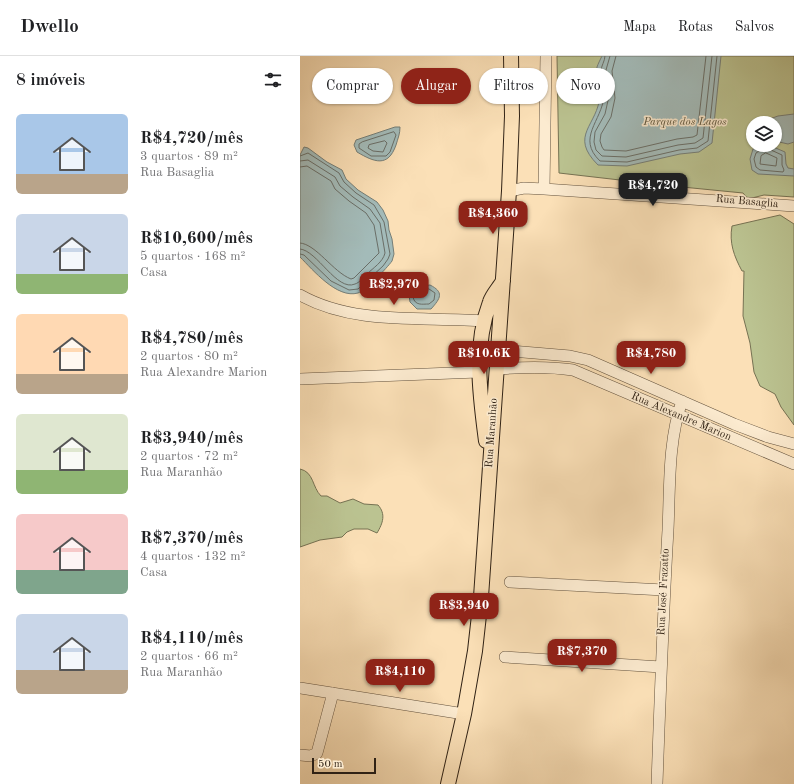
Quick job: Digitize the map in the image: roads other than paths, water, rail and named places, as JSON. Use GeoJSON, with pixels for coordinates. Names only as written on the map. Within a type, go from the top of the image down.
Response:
{"type":"FeatureCollection","features":[{"type":"Feature","properties":{"kind":"main road","name":"Rua Maranhão"},"geometry":{"type":"LineString","coordinates":[[448,784],[464,714],[475,651],[499,350],[509,191],[512,116],[511,56]]}},
{"type":"Feature","properties":{"kind":"main road"},"geometry":{"type":"LineString","coordinates":[[490,471],[478,372],[481,338],[490,301],[503,280]]}},
{"type":"Feature","properties":{"kind":"main road"},"geometry":{"type":"LineString","coordinates":[[480,352],[499,350]]}},
{"type":"Feature","properties":{"kind":"main road"},"geometry":{"type":"LineString","coordinates":[[478,372],[497,369]]}},
{"type":"Feature","properties":{"kind":"street"},"geometry":{"type":"LineString","coordinates":[[544,189],[546,56]]}},
{"type":"Feature","properties":{"kind":"street","name":"Rua Basaglia"},"geometry":{"type":"LineString","coordinates":[[509,191],[524,188],[544,189],[794,206]]}},
{"type":"Feature","properties":{"kind":"street"},"geometry":{"type":"LineString","coordinates":[[300,295],[317,305],[364,316],[485,321]]}},
{"type":"Feature","properties":{"kind":"street","name":"Rua Alexandre Marion"},"geometry":{"type":"LineString","coordinates":[[499,350],[570,356],[588,360],[734,424],[768,437],[794,444]]}},
{"type":"Feature","properties":{"kind":"street","name":"Rua Alexandre Marion"},"geometry":{"type":"LineString","coordinates":[[497,369],[528,366],[573,370],[794,464]]}},
{"type":"Feature","properties":{"kind":"street"},"geometry":{"type":"LineString","coordinates":[[300,379],[478,372]]}},
{"type":"Feature","properties":{"kind":"street","name":"Rua José Frazatto"},"geometry":{"type":"LineString","coordinates":[[657,784],[664,590],[672,447],[677,415],[682,401]]}},
{"type":"Feature","properties":{"kind":"street"},"geometry":{"type":"LineString","coordinates":[[510,582],[664,590]]}},
{"type":"Feature","properties":{"kind":"street"},"geometry":{"type":"LineString","coordinates":[[505,657],[661,667]]}},
{"type":"Feature","properties":{"kind":"street"},"geometry":{"type":"LineString","coordinates":[[300,688],[464,714]]}},
{"type":"Feature","properties":{"kind":"street"},"geometry":{"type":"LineString","coordinates":[[300,755],[311,756],[317,753],[333,693]]}},
{"type":"Feature","properties":{"kind":"water"},"geometry":{"type":"Polygon","coordinates":[[[602,56],[721,56],[712,143],[699,152],[680,154],[627,166],[598,165],[589,155],[585,146],[585,138],[598,104],[615,104],[615,68],[597,68],[602,56]]]}},
{"type":"Feature","properties":{"kind":"water"},"geometry":{"type":"Polygon","coordinates":[[[794,114],[794,142],[788,144],[782,143],[782,116],[778,116],[794,114]]]}},
{"type":"Feature","properties":{"kind":"water"},"geometry":{"type":"Polygon","coordinates":[[[395,127],[400,127],[396,145],[393,152],[385,160],[375,160],[357,152],[354,145],[356,140],[395,127]]]}},
{"type":"Feature","properties":{"kind":"water"},"geometry":{"type":"Polygon","coordinates":[[[304,147],[308,148],[327,162],[342,170],[346,179],[358,190],[377,202],[388,221],[394,254],[392,261],[371,284],[358,293],[350,294],[334,288],[319,276],[300,257],[300,155],[304,147]]]}},
{"type":"Feature","properties":{"kind":"water"},"geometry":{"type":"Polygon","coordinates":[[[782,151],[785,152],[786,164],[788,168],[794,169],[794,176],[758,174],[752,170],[750,159],[752,152],[782,152],[782,151]]]}},
{"type":"Feature","properties":{"kind":"water"},"geometry":{"type":"Polygon","coordinates":[[[430,285],[439,293],[440,296],[437,302],[431,309],[417,309],[410,302],[409,295],[418,288],[430,285]]]}},
{"type":"Feature","properties":{"kind":"park label","name":"Parque dos Lagos"},"geometry":{"type":"Point","coordinates":[685,122]}}]}
